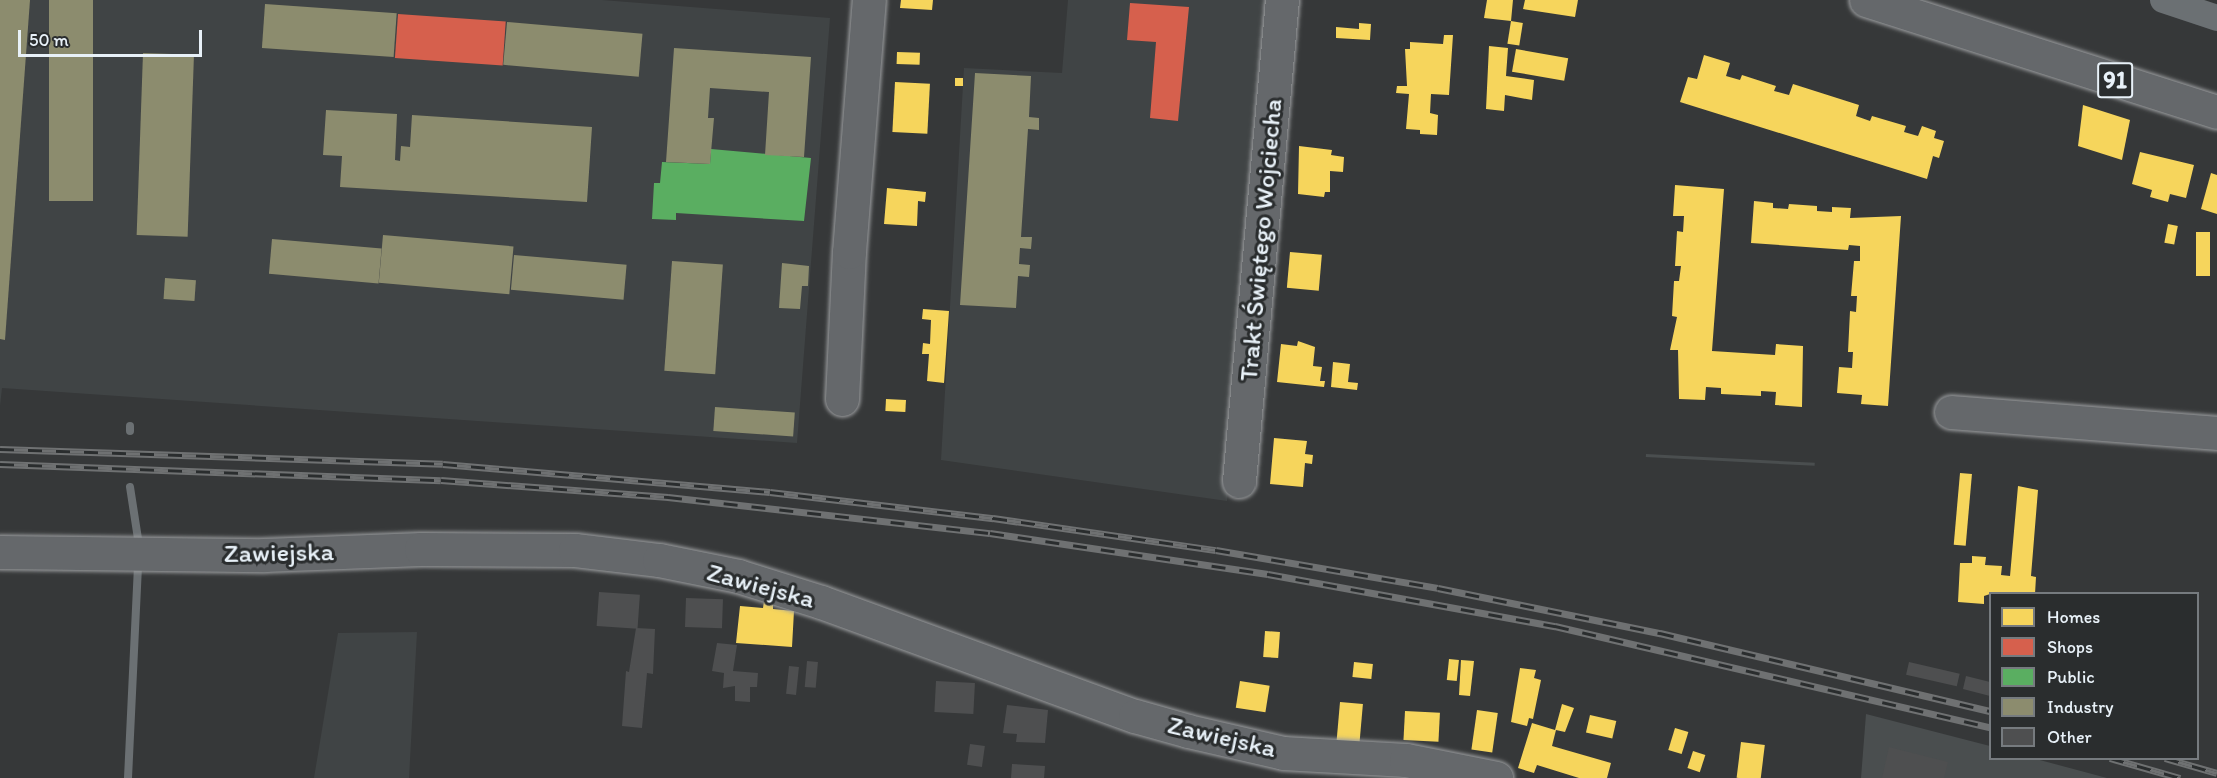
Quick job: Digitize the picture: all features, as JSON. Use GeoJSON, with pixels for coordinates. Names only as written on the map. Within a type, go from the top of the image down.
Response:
{"type":"FeatureCollection","features":[{"type":"Feature","properties":{"kind":"street"},"geometry":{"type":"LineString","coordinates":[[842,399],[849,252],[869,0]]}},
{"type":"Feature","properties":{"kind":"street","name":"Trakt Świętego Wojciecha"},"geometry":{"type":"LineString","coordinates":[[1239,481],[1282,0]]}},
{"type":"Feature","properties":{"kind":"street","name":"91"},"geometry":{"type":"LineString","coordinates":[[1866,0],[2217,112]]}},
{"type":"Feature","properties":{"kind":"street"},"geometry":{"type":"LineString","coordinates":[[1951,412],[2217,433]]}},
{"type":"Feature","properties":{"kind":"street","name":"Zawiejska"},"geometry":{"type":"LineString","coordinates":[[0,552],[264,555],[420,549],[564,550],[659,560],[738,576],[821,602],[1135,716],[1197,734],[1284,753],[1406,760],[1496,778]]}},
{"type":"Feature","properties":{"kind":"shaded area"},"geometry":{"type":"Polygon","coordinates":[[[0,0],[602,0],[830,18],[797,443],[2,388],[0,406],[0,0]]]}},
{"type":"Feature","properties":{"kind":"shaded area"},"geometry":{"type":"Polygon","coordinates":[[[1068,0],[1270,0],[1227,501],[941,460],[964,68],[1062,73],[1068,0]]]}},
{"type":"Feature","properties":{"kind":"shaded area"},"geometry":{"type":"Polygon","coordinates":[[[1646,454],[1815,463],[1815,466],[1646,457],[1646,454]]]}},
{"type":"Feature","properties":{"kind":"shaded area"},"geometry":{"type":"Polygon","coordinates":[[[417,632],[409,778],[314,778],[338,633],[417,632]]]}},
{"type":"Feature","properties":{"kind":"shaded area"},"geometry":{"type":"Polygon","coordinates":[[[1866,714],[1989,746],[1989,760],[2040,760],[2107,778],[1861,778],[1866,714]]]}},
{"type":"Feature","properties":{"kind":"building: Homes"},"geometry":{"type":"Polygon","coordinates":[[[901,0],[933,0],[932,10],[900,8],[901,0]]]}},
{"type":"Feature","properties":{"kind":"building: Homes"},"geometry":{"type":"Polygon","coordinates":[[[1487,0],[1513,0],[1511,21],[1484,18],[1487,0]]]}},
{"type":"Feature","properties":{"kind":"building: Homes"},"geometry":{"type":"Polygon","coordinates":[[[1525,0],[1578,0],[1575,17],[1523,9],[1525,0]]]}},
{"type":"Feature","properties":{"kind":"building: Homes"},"geometry":{"type":"Polygon","coordinates":[[[1511,21],[1523,23],[1519,46],[1507,44],[1511,21]]]}},
{"type":"Feature","properties":{"kind":"building: Homes"},"geometry":{"type":"Polygon","coordinates":[[[1359,23],[1371,24],[1370,40],[1336,38],[1336,27],[1359,29],[1359,23]]]}},
{"type":"Feature","properties":{"kind":"building: Homes"},"geometry":{"type":"Polygon","coordinates":[[[1444,35],[1453,35],[1449,95],[1431,94],[1430,113],[1438,115],[1437,135],[1420,134],[1420,130],[1406,129],[1409,94],[1396,93],[1397,86],[1407,86],[1405,49],[1410,49],[1410,42],[1443,44],[1444,35]]]}},
{"type":"Feature","properties":{"kind":"building: Homes"},"geometry":{"type":"Polygon","coordinates":[[[1489,46],[1508,48],[1506,76],[1534,80],[1532,100],[1505,95],[1504,111],[1486,109],[1489,46]]]}},
{"type":"Feature","properties":{"kind":"building: Homes"},"geometry":{"type":"Polygon","coordinates":[[[1516,49],[1568,58],[1564,81],[1512,72],[1516,49]]]}},
{"type":"Feature","properties":{"kind":"building: Homes"},"geometry":{"type":"Polygon","coordinates":[[[897,52],[920,53],[920,65],[897,64],[897,52]]]}},
{"type":"Feature","properties":{"kind":"building: Homes"},"geometry":{"type":"Polygon","coordinates":[[[1704,55],[1730,63],[1726,76],[1740,80],[1742,75],[1776,86],[1774,91],[1789,95],[1793,84],[1859,105],[1856,116],[1870,121],[1872,116],[1906,126],[1904,132],[1918,136],[1922,126],[1936,131],[1934,138],[1944,141],[1939,158],[1933,156],[1927,179],[1680,102],[1688,77],[1697,79],[1704,55]]]}},
{"type":"Feature","properties":{"kind":"building: Homes"},"geometry":{"type":"Polygon","coordinates":[[[955,78],[963,78],[963,86],[955,86],[955,78]]]}},
{"type":"Feature","properties":{"kind":"building: Homes"},"geometry":{"type":"Polygon","coordinates":[[[895,82],[930,84],[927,134],[892,132],[895,82]]]}},
{"type":"Feature","properties":{"kind":"building: Homes"},"geometry":{"type":"Polygon","coordinates":[[[2083,105],[2130,120],[2122,160],[2078,146],[2083,105]]]}},
{"type":"Feature","properties":{"kind":"building: Homes"},"geometry":{"type":"Polygon","coordinates":[[[1299,146],[1332,150],[1331,155],[1344,157],[1343,172],[1330,171],[1330,192],[1325,192],[1324,197],[1298,194],[1299,146]]]}},
{"type":"Feature","properties":{"kind":"building: Homes"},"geometry":{"type":"Polygon","coordinates":[[[2140,152],[2194,165],[2186,198],[2170,194],[2168,202],[2150,197],[2152,190],[2132,184],[2140,152]]]}},
{"type":"Feature","properties":{"kind":"building: Homes"},"geometry":{"type":"Polygon","coordinates":[[[2211,173],[2217,175],[2217,214],[2201,209],[2211,173]]]}},
{"type":"Feature","properties":{"kind":"building: Homes"},"geometry":{"type":"Polygon","coordinates":[[[1675,185],[1724,189],[1712,351],[1775,355],[1776,344],[1803,346],[1802,407],[1775,405],[1776,392],[1761,391],[1761,396],[1721,394],[1721,388],[1706,387],[1705,400],[1679,399],[1678,350],[1670,350],[1677,317],[1672,316],[1674,281],[1679,281],[1681,266],[1675,266],[1677,231],[1683,232],[1684,216],[1673,216],[1675,185]]]}},
{"type":"Feature","properties":{"kind":"building: Homes"},"geometry":{"type":"Polygon","coordinates":[[[887,188],[926,192],[925,202],[918,201],[917,226],[884,224],[887,188]]]}},
{"type":"Feature","properties":{"kind":"building: Homes"},"geometry":{"type":"Polygon","coordinates":[[[1754,201],[1773,203],[1773,208],[1788,209],[1789,204],[1817,206],[1817,211],[1832,212],[1832,207],[1851,208],[1850,218],[1901,216],[1888,406],[1861,404],[1862,395],[1837,393],[1839,367],[1852,368],[1853,352],[1848,352],[1850,311],[1856,312],[1857,296],[1851,296],[1854,261],[1860,261],[1860,246],[1849,245],[1848,250],[1751,243],[1754,201]]]}},
{"type":"Feature","properties":{"kind":"building: Homes"},"geometry":{"type":"Polygon","coordinates":[[[2168,224],[2178,226],[2174,245],[2164,243],[2168,224]]]}},
{"type":"Feature","properties":{"kind":"building: Homes"},"geometry":{"type":"Polygon","coordinates":[[[2196,232],[2210,232],[2210,276],[2196,276],[2196,232]]]}},
{"type":"Feature","properties":{"kind":"building: Homes"},"geometry":{"type":"Polygon","coordinates":[[[1290,252],[1322,255],[1319,291],[1287,288],[1290,252]]]}},
{"type":"Feature","properties":{"kind":"building: Homes"},"geometry":{"type":"Polygon","coordinates":[[[923,309],[949,311],[944,383],[927,381],[929,354],[922,354],[923,343],[930,344],[931,320],[922,319],[923,309]]]}},
{"type":"Feature","properties":{"kind":"building: Homes"},"geometry":{"type":"Polygon","coordinates":[[[1298,341],[1315,347],[1313,366],[1322,367],[1320,381],[1325,381],[1324,387],[1277,382],[1281,344],[1297,346],[1298,341]]]}},
{"type":"Feature","properties":{"kind":"building: Homes"},"geometry":{"type":"Polygon","coordinates":[[[1333,362],[1350,364],[1348,382],[1358,383],[1357,390],[1331,387],[1333,362]]]}},
{"type":"Feature","properties":{"kind":"building: Homes"},"geometry":{"type":"Polygon","coordinates":[[[886,399],[906,400],[905,412],[885,411],[886,399]]]}},
{"type":"Feature","properties":{"kind":"building: Homes"},"geometry":{"type":"Polygon","coordinates":[[[1274,438],[1307,441],[1305,454],[1313,455],[1312,464],[1305,463],[1303,487],[1270,484],[1274,438]]]}},
{"type":"Feature","properties":{"kind":"building: Homes"},"geometry":{"type":"Polygon","coordinates":[[[1960,473],[1972,474],[1966,546],[1954,545],[1960,473]]]}},
{"type":"Feature","properties":{"kind":"building: Homes"},"geometry":{"type":"Polygon","coordinates":[[[2018,486],[2038,490],[2031,576],[2036,577],[2035,592],[1989,592],[1989,594],[1984,596],[1984,604],[1958,602],[1960,563],[1972,563],[1972,556],[1986,557],[1985,565],[2002,566],[2001,575],[2010,576],[2018,486]]]}},
{"type":"Feature","properties":{"kind":"building: Homes"},"geometry":{"type":"Polygon","coordinates":[[[764,601],[773,601],[773,609],[794,611],[792,647],[736,643],[740,606],[763,608],[764,601]]]}},
{"type":"Feature","properties":{"kind":"building: Homes"},"geometry":{"type":"Polygon","coordinates":[[[1265,631],[1280,632],[1278,658],[1263,657],[1265,631]]]}},
{"type":"Feature","properties":{"kind":"building: Homes"},"geometry":{"type":"Polygon","coordinates":[[[1449,659],[1459,660],[1457,681],[1447,680],[1449,659]]]}},
{"type":"Feature","properties":{"kind":"building: Homes"},"geometry":{"type":"Polygon","coordinates":[[[1461,660],[1474,661],[1470,696],[1459,695],[1461,660]]]}},
{"type":"Feature","properties":{"kind":"building: Homes"},"geometry":{"type":"Polygon","coordinates":[[[1354,662],[1373,664],[1371,679],[1352,677],[1354,662]]]}},
{"type":"Feature","properties":{"kind":"building: Homes"},"geometry":{"type":"Polygon","coordinates":[[[1520,668],[1536,670],[1534,678],[1541,680],[1533,719],[1529,718],[1527,726],[1511,722],[1520,668]]]}},
{"type":"Feature","properties":{"kind":"building: Homes"},"geometry":{"type":"Polygon","coordinates":[[[1240,681],[1270,686],[1265,712],[1236,708],[1240,681]]]}},
{"type":"Feature","properties":{"kind":"building: Homes"},"geometry":{"type":"Polygon","coordinates":[[[1340,702],[1363,704],[1359,747],[1336,745],[1340,702]]]}},
{"type":"Feature","properties":{"kind":"building: Homes"},"geometry":{"type":"Polygon","coordinates":[[[1562,704],[1574,708],[1565,732],[1556,730],[1552,746],[1611,763],[1607,778],[1579,778],[1537,765],[1534,773],[1518,768],[1532,723],[1555,730],[1562,704]]]}},
{"type":"Feature","properties":{"kind":"building: Homes"},"geometry":{"type":"Polygon","coordinates":[[[1477,710],[1498,713],[1492,753],[1471,750],[1477,710]]]}},
{"type":"Feature","properties":{"kind":"building: Homes"},"geometry":{"type":"Polygon","coordinates":[[[1405,711],[1440,713],[1438,742],[1403,740],[1405,711]]]}},
{"type":"Feature","properties":{"kind":"building: Homes"},"geometry":{"type":"Polygon","coordinates":[[[1590,715],[1616,721],[1612,739],[1586,733],[1590,715]]]}},
{"type":"Feature","properties":{"kind":"building: Homes"},"geometry":{"type":"Polygon","coordinates":[[[1675,728],[1688,732],[1682,754],[1668,750],[1675,728]]]}},
{"type":"Feature","properties":{"kind":"building: Homes"},"geometry":{"type":"Polygon","coordinates":[[[1741,742],[1765,745],[1761,778],[1737,778],[1741,742]]]}},
{"type":"Feature","properties":{"kind":"building: Homes"},"geometry":{"type":"Polygon","coordinates":[[[1693,751],[1705,755],[1700,772],[1687,768],[1693,751]]]}},
{"type":"Feature","properties":{"kind":"building: Shops"},"geometry":{"type":"Polygon","coordinates":[[[1130,3],[1189,7],[1178,121],[1150,118],[1156,42],[1127,40],[1130,3]]]}},
{"type":"Feature","properties":{"kind":"building: Shops"},"geometry":{"type":"Polygon","coordinates":[[[398,14],[506,22],[503,65],[395,58],[398,14]]]}},
{"type":"Feature","properties":{"kind":"building: Public"},"geometry":{"type":"Polygon","coordinates":[[[711,149],[811,158],[804,221],[676,213],[676,220],[652,219],[654,183],[660,183],[662,162],[710,164],[711,149]]]}},
{"type":"Feature","properties":{"kind":"building: Industry"},"geometry":{"type":"Polygon","coordinates":[[[0,0],[30,0],[5,340],[0,339],[0,0]]]}},
{"type":"Feature","properties":{"kind":"building: Industry"},"geometry":{"type":"Polygon","coordinates":[[[49,0],[93,0],[93,201],[49,201],[49,0]]]}},
{"type":"Feature","properties":{"kind":"building: Industry"},"geometry":{"type":"Polygon","coordinates":[[[265,4],[397,13],[394,57],[262,48],[265,4]]]}},
{"type":"Feature","properties":{"kind":"building: Industry"},"geometry":{"type":"Polygon","coordinates":[[[507,22],[642,34],[639,77],[503,65],[507,22]]]}},
{"type":"Feature","properties":{"kind":"building: Industry"},"geometry":{"type":"Polygon","coordinates":[[[674,48],[811,57],[804,157],[765,155],[769,92],[710,88],[708,118],[714,118],[710,164],[666,162],[674,48]]]}},
{"type":"Feature","properties":{"kind":"building: Industry"},"geometry":{"type":"Polygon","coordinates":[[[143,53],[194,55],[188,237],[137,235],[143,53]]]}},
{"type":"Feature","properties":{"kind":"building: Industry"},"geometry":{"type":"Polygon","coordinates":[[[975,73],[1031,76],[1029,117],[1039,118],[1039,130],[1028,129],[1021,237],[1032,237],[1031,249],[1020,248],[1019,264],[1030,265],[1029,277],[1018,276],[1016,308],[960,305],[975,73]]]}},
{"type":"Feature","properties":{"kind":"building: Industry"},"geometry":{"type":"Polygon","coordinates":[[[326,110],[397,114],[395,160],[400,161],[401,146],[410,147],[412,115],[592,127],[587,202],[340,187],[342,156],[323,155],[326,110]]]}},
{"type":"Feature","properties":{"kind":"building: Industry"},"geometry":{"type":"Polygon","coordinates":[[[383,235],[514,246],[509,294],[379,283],[383,235]]]}},
{"type":"Feature","properties":{"kind":"building: Industry"},"geometry":{"type":"Polygon","coordinates":[[[272,239],[382,249],[379,283],[269,274],[272,239]]]}},
{"type":"Feature","properties":{"kind":"building: Industry"},"geometry":{"type":"Polygon","coordinates":[[[514,255],[627,265],[624,300],[511,290],[514,255]]]}},
{"type":"Feature","properties":{"kind":"building: Industry"},"geometry":{"type":"Polygon","coordinates":[[[672,261],[723,265],[715,374],[664,371],[672,261]]]}},
{"type":"Feature","properties":{"kind":"building: Industry"},"geometry":{"type":"Polygon","coordinates":[[[782,263],[809,266],[808,286],[802,286],[800,309],[779,308],[782,263]]]}},
{"type":"Feature","properties":{"kind":"building: Industry"},"geometry":{"type":"Polygon","coordinates":[[[165,278],[196,280],[194,301],[164,299],[165,278]]]}},
{"type":"Feature","properties":{"kind":"building: Industry"},"geometry":{"type":"Polygon","coordinates":[[[715,407],[795,413],[793,437],[713,431],[715,407]]]}},
{"type":"Feature","properties":{"kind":"building: Other"},"geometry":{"type":"Polygon","coordinates":[[[599,592],[640,595],[638,629],[597,626],[599,592]]]}},
{"type":"Feature","properties":{"kind":"building: Other"},"geometry":{"type":"Polygon","coordinates":[[[686,598],[723,599],[722,628],[685,627],[686,598]]]}},
{"type":"Feature","properties":{"kind":"building: Other"},"geometry":{"type":"Polygon","coordinates":[[[636,628],[655,629],[653,674],[647,673],[642,728],[622,726],[626,671],[629,672],[636,628]]]}},
{"type":"Feature","properties":{"kind":"building: Other"},"geometry":{"type":"Polygon","coordinates":[[[717,643],[737,645],[733,671],[758,673],[757,687],[750,687],[750,702],[735,701],[735,686],[723,688],[724,673],[712,671],[717,643]]]}},
{"type":"Feature","properties":{"kind":"building: Other"},"geometry":{"type":"Polygon","coordinates":[[[807,661],[818,662],[816,688],[805,687],[807,661]]]}},
{"type":"Feature","properties":{"kind":"building: Other"},"geometry":{"type":"Polygon","coordinates":[[[1909,662],[1960,674],[1957,686],[1906,675],[1909,662]]]}},
{"type":"Feature","properties":{"kind":"building: Other"},"geometry":{"type":"Polygon","coordinates":[[[789,666],[799,667],[796,695],[786,694],[789,666]]]}},
{"type":"Feature","properties":{"kind":"building: Other"},"geometry":{"type":"Polygon","coordinates":[[[1966,676],[1989,682],[1989,696],[1963,689],[1966,676]]]}},
{"type":"Feature","properties":{"kind":"building: Other"},"geometry":{"type":"Polygon","coordinates":[[[936,681],[975,683],[973,714],[934,712],[936,681]]]}},
{"type":"Feature","properties":{"kind":"building: Other"},"geometry":{"type":"Polygon","coordinates":[[[1007,705],[1048,710],[1045,743],[1016,742],[1017,734],[1003,733],[1007,705]]]}},
{"type":"Feature","properties":{"kind":"building: Other"},"geometry":{"type":"Polygon","coordinates":[[[970,744],[985,746],[982,767],[967,765],[970,744]]]}},
{"type":"Feature","properties":{"kind":"building: Other"},"geometry":{"type":"Polygon","coordinates":[[[1889,747],[1948,762],[1944,778],[1882,778],[1889,747]]]}},
{"type":"Feature","properties":{"kind":"building: Other"},"geometry":{"type":"Polygon","coordinates":[[[1012,764],[1045,766],[1044,778],[1011,778],[1012,764]]]}},
{"type":"Feature","properties":{"kind":"waterway"},"geometry":{"type":"LineString","coordinates":[[2163,0],[2217,18]]}},
{"type":"Feature","properties":{"kind":"waterway"},"geometry":{"type":"LineString","coordinates":[[130,426],[130,431]]}},
{"type":"Feature","properties":{"kind":"waterway"},"geometry":{"type":"LineString","coordinates":[[130,487],[139,545]]}},
{"type":"Feature","properties":{"kind":"waterway"},"geometry":{"type":"LineString","coordinates":[[128,778],[138,569]]}},
{"type":"Feature","properties":{"kind":"railway"},"geometry":{"type":"LineString","coordinates":[[0,449],[443,464],[770,492],[993,518],[1216,550],[1438,588],[1660,633],[1989,711]]}},
{"type":"Feature","properties":{"kind":"railway"},"geometry":{"type":"LineString","coordinates":[[0,464],[441,480],[668,497],[990,533],[1268,574],[1555,626],[1989,727]]}},
{"type":"Feature","properties":{"kind":"railway"},"geometry":{"type":"LineString","coordinates":[[2117,760],[2180,778]]}},
{"type":"Feature","properties":{"kind":"railway"},"geometry":{"type":"LineString","coordinates":[[2172,760],[2217,773]]}}]}
